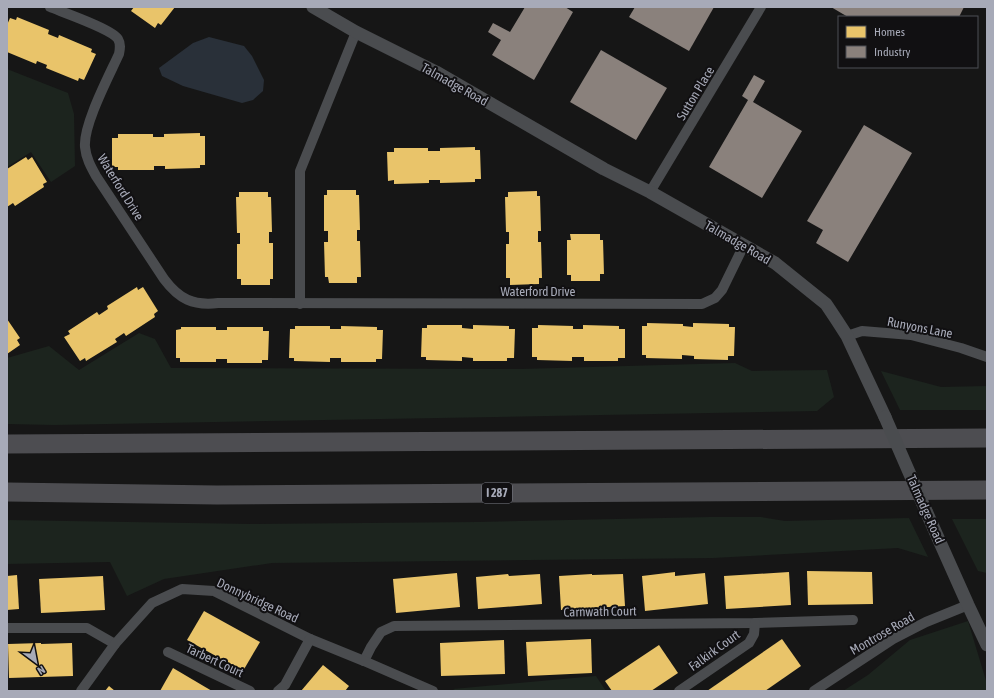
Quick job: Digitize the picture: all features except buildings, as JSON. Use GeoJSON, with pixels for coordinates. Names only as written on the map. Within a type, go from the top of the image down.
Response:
{"type":"FeatureCollection","features":[{"type":"Feature","properties":{"kind":"highway"},"geometry":{"type":"LineString","coordinates":[[7,444],[987,438]]}},
{"type":"Feature","properties":{"kind":"highway","name":"I 287"},"geometry":{"type":"LineString","coordinates":[[7,492],[217,495],[987,490]]}},
{"type":"Feature","properties":{"kind":"street","name":"Waterford Drive"},"geometry":{"type":"LineString","coordinates":[[50,7],[100,28],[115,35],[119,39],[119,54],[91,117],[86,134],[85,146],[87,159],[96,176],[170,287],[177,294],[191,302],[203,305],[218,303],[702,304],[715,298],[722,290],[744,245]]}},
{"type":"Feature","properties":{"kind":"street","name":"Talmadge Road"},"geometry":{"type":"LineString","coordinates":[[313,7],[356,32],[436,72],[604,169],[650,192],[744,245],[785,270],[826,304],[847,336],[886,416],[926,511],[987,645]]}},
{"type":"Feature","properties":{"kind":"street","name":"Sutton Place"},"geometry":{"type":"LineString","coordinates":[[650,192],[761,7]]}},
{"type":"Feature","properties":{"kind":"street"},"geometry":{"type":"LineString","coordinates":[[300,304],[300,171],[356,32]]}},
{"type":"Feature","properties":{"kind":"street","name":"Runyons Lane"},"geometry":{"type":"LineString","coordinates":[[847,336],[862,331],[911,335],[961,348],[987,357]]}},
{"type":"Feature","properties":{"kind":"street","name":"Donnybridge Road"},"geometry":{"type":"LineString","coordinates":[[81,691],[115,644],[152,603],[182,589],[214,591],[310,639],[433,691]]}},
{"type":"Feature","properties":{"kind":"street","name":"Montrose Road"},"geometry":{"type":"LineString","coordinates":[[814,691],[893,639],[926,622],[968,605]]}},
{"type":"Feature","properties":{"kind":"street","name":"Carnwath Court"},"geometry":{"type":"LineString","coordinates":[[364,661],[381,632],[394,626],[756,623],[853,620]]}},
{"type":"Feature","properties":{"kind":"street","name":"Falkirk Court"},"geometry":{"type":"LineString","coordinates":[[679,691],[749,643],[754,634],[756,623]]}},
{"type":"Feature","properties":{"kind":"street"},"geometry":{"type":"LineString","coordinates":[[7,628],[87,628],[115,644]]}},
{"type":"Feature","properties":{"kind":"street"},"geometry":{"type":"LineString","coordinates":[[278,691],[285,685],[310,639]]}},
{"type":"Feature","properties":{"kind":"street","name":"Tarbert Court"},"geometry":{"type":"LineString","coordinates":[[168,652],[250,691]]}},
{"type":"Feature","properties":{"kind":"shaded area"},"geometry":{"type":"Polygon","coordinates":[[[209,37],[244,46],[252,56],[264,80],[263,91],[253,100],[242,103],[183,86],[162,76],[159,68],[193,43],[209,37]]]}},
{"type":"Feature","properties":{"kind":"shaded area"},"geometry":{"type":"Polygon","coordinates":[[[7,69],[68,93],[74,114],[75,166],[51,182],[31,152],[7,167],[7,69]]]}},
{"type":"Feature","properties":{"kind":"shaded area"},"geometry":{"type":"Polygon","coordinates":[[[139,333],[155,339],[171,368],[520,369],[735,363],[752,371],[827,370],[834,397],[817,411],[54,425],[7,424],[7,358],[49,346],[79,370],[139,333]]]}},
{"type":"Feature","properties":{"kind":"shaded area"},"geometry":{"type":"Polygon","coordinates":[[[881,371],[941,387],[987,386],[987,410],[900,410],[881,371]]]}},
{"type":"Feature","properties":{"kind":"shaded area"},"geometry":{"type":"Polygon","coordinates":[[[761,517],[785,521],[909,518],[928,557],[898,548],[713,558],[272,563],[164,579],[127,596],[110,562],[7,564],[7,520],[251,524],[478,522],[761,517]]]}},
{"type":"Feature","properties":{"kind":"shaded area"},"geometry":{"type":"Polygon","coordinates":[[[952,519],[987,519],[987,573],[978,571],[952,519]]]}},
{"type":"Feature","properties":{"kind":"shaded area"},"geometry":{"type":"Polygon","coordinates":[[[968,621],[987,684],[987,691],[843,691],[868,675],[910,640],[968,621]]]}},
{"type":"Feature","properties":{"kind":"shaded area"},"geometry":{"type":"Polygon","coordinates":[[[596,676],[606,691],[457,691],[453,689],[596,676]]]}}]}
